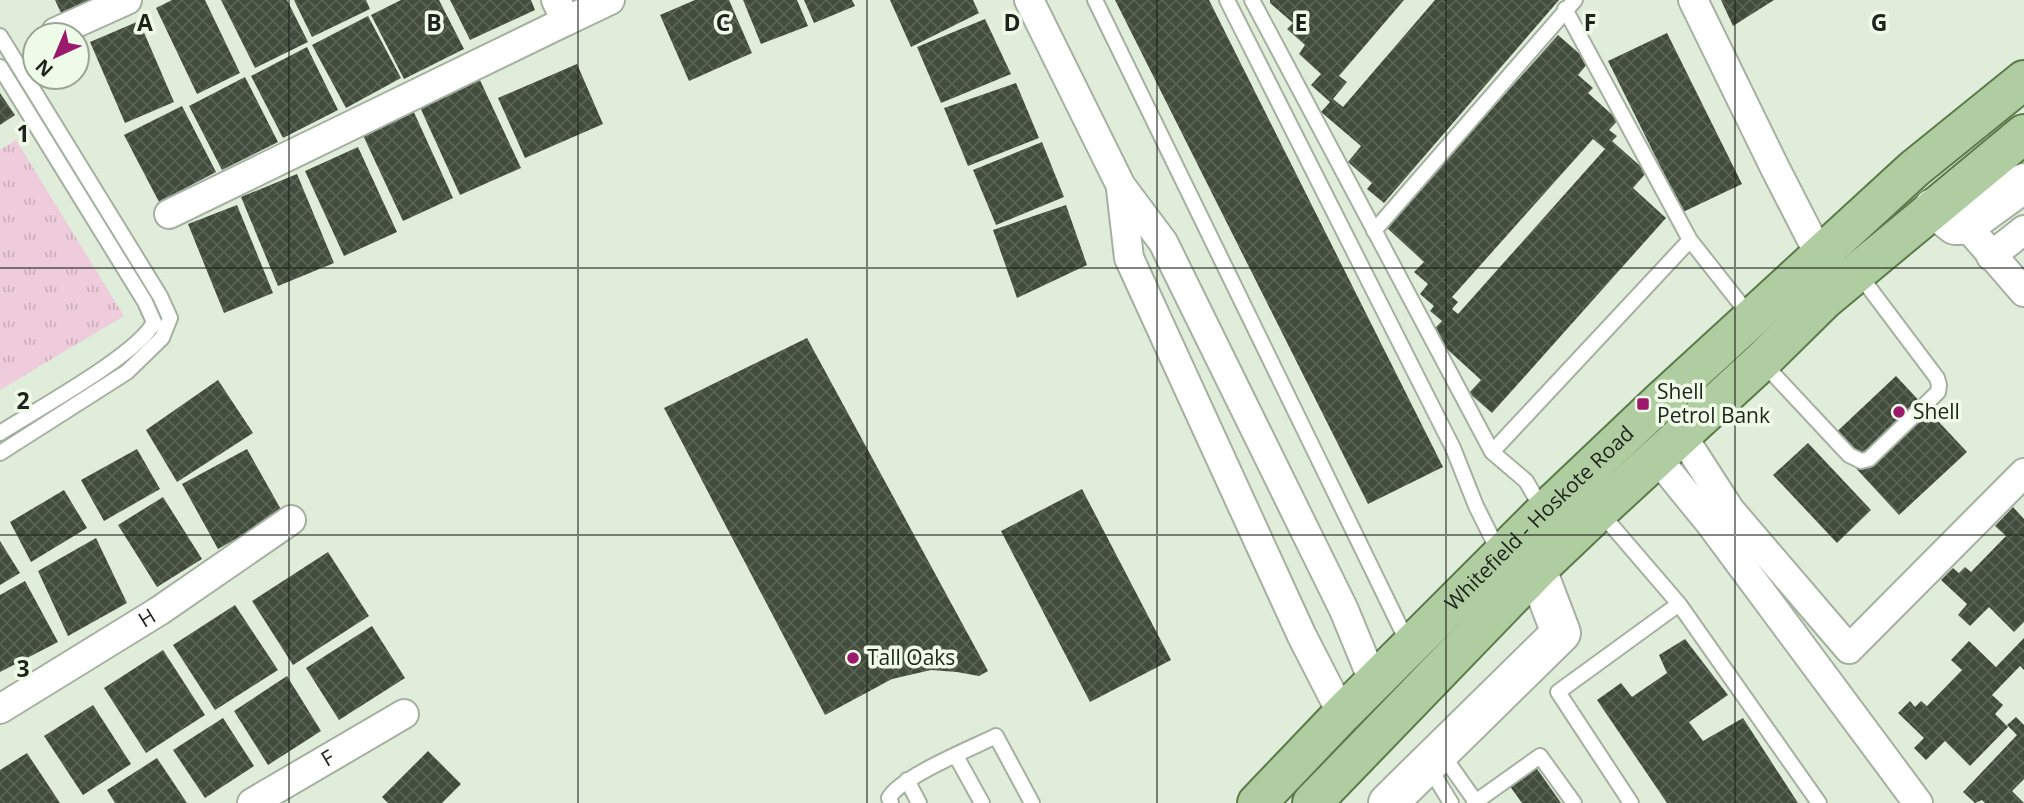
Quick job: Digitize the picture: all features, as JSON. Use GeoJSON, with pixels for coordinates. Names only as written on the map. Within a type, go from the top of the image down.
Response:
{"type":"FeatureCollection","features":[{"type":"Feature","properties":{"kind":"main road","name":"Whitefield - Hoskote Road"},"geometry":{"type":"LineString","coordinates":[[1257,803],[1544,512],[1819,254],[1914,169],[2024,80]]}},
{"type":"Feature","properties":{"kind":"main road","name":"Whitefield - Hoskote Road"},"geometry":{"type":"LineString","coordinates":[[1311,803],[1537,570],[1599,511],[1857,272],[1950,217],[2024,134]]}},
{"type":"Feature","properties":{"kind":"street"},"geometry":{"type":"LineString","coordinates":[[80,21],[127,0]]}},
{"type":"Feature","properties":{"kind":"street"},"geometry":{"type":"LineString","coordinates":[[170,214],[561,11],[610,0]]}},
{"type":"Feature","properties":{"kind":"street"},"geometry":{"type":"LineString","coordinates":[[1029,0],[1121,186],[1163,242],[1343,610],[1374,683]]}},
{"type":"Feature","properties":{"kind":"street"},"geometry":{"type":"LineString","coordinates":[[1693,0],[1819,254]]}},
{"type":"Feature","properties":{"kind":"street"},"geometry":{"type":"LineString","coordinates":[[2024,183],[1950,217],[2024,292]]}},
{"type":"Feature","properties":{"kind":"street"},"geometry":{"type":"LineString","coordinates":[[1121,186],[1129,258],[1302,636],[1342,715]]}},
{"type":"Feature","properties":{"kind":"street"},"geometry":{"type":"LineString","coordinates":[[1991,256],[2024,230]]}},
{"type":"Feature","properties":{"kind":"street"},"geometry":{"type":"LineString","coordinates":[[1669,446],[1730,510],[1849,649],[2024,472]]}},
{"type":"Feature","properties":{"kind":"street"},"geometry":{"type":"LineString","coordinates":[[1669,446],[1710,523],[1918,803]]}},
{"type":"Feature","properties":{"kind":"street","name":"H"},"geometry":{"type":"LineString","coordinates":[[0,709],[159,611],[290,520]]}},
{"type":"Feature","properties":{"kind":"street"},"geometry":{"type":"LineString","coordinates":[[1388,803],[1561,633],[1537,570]]}},
{"type":"Feature","properties":{"kind":"street","name":"F"},"geometry":{"type":"LineString","coordinates":[[253,803],[404,714]]}},
{"type":"Feature","properties":{"kind":"lane"},"geometry":{"type":"LineString","coordinates":[[1095,0],[1410,647]]}},
{"type":"Feature","properties":{"kind":"lane"},"geometry":{"type":"LineString","coordinates":[[1227,0],[1453,448],[1476,506],[1501,556]]}},
{"type":"Feature","properties":{"kind":"lane"},"geometry":{"type":"LineString","coordinates":[[1252,0],[1492,452],[1526,481],[1544,512]]}},
{"type":"Feature","properties":{"kind":"lane"},"geometry":{"type":"LineString","coordinates":[[1374,231],[1570,5],[1690,240],[1752,318]]}},
{"type":"Feature","properties":{"kind":"lane"},"geometry":{"type":"LineString","coordinates":[[0,36],[160,296],[170,318],[162,338],[127,372],[0,453]]}},
{"type":"Feature","properties":{"kind":"lane"},"geometry":{"type":"LineString","coordinates":[[0,68],[145,302],[154,322],[150,330],[124,354],[0,433]]}},
{"type":"Feature","properties":{"kind":"lane"},"geometry":{"type":"LineString","coordinates":[[1492,452],[1690,240]]}},
{"type":"Feature","properties":{"kind":"lane"},"geometry":{"type":"LineString","coordinates":[[1761,362],[1849,455],[1861,461],[1869,459],[1938,392],[1939,385],[1937,378],[1857,272]]}},
{"type":"Feature","properties":{"kind":"lane"},"geometry":{"type":"LineString","coordinates":[[1599,511],[1679,604],[1819,803]]}},
{"type":"Feature","properties":{"kind":"lane"},"geometry":{"type":"LineString","coordinates":[[1631,803],[1558,692],[1679,604]]}},
{"type":"Feature","properties":{"kind":"lane"},"geometry":{"type":"LineString","coordinates":[[891,803],[889,798],[892,792],[907,780],[996,736],[1032,803]]}},
{"type":"Feature","properties":{"kind":"lane"},"geometry":{"type":"LineString","coordinates":[[956,756],[982,803]]}},
{"type":"Feature","properties":{"kind":"lane"},"geometry":{"type":"LineString","coordinates":[[1434,757],[1475,802],[1540,756],[1574,803]]}},
{"type":"Feature","properties":{"kind":"lane"},"geometry":{"type":"LineString","coordinates":[[1434,757],[1451,803]]}},
{"type":"Feature","properties":{"kind":"lane"},"geometry":{"type":"LineString","coordinates":[[907,780],[919,803]]}},
{"type":"Feature","properties":{"kind":"green space"},"geometry":{"type":"Polygon","coordinates":[[[16,140],[124,316],[0,390],[0,150],[16,140]]]}},
{"type":"Feature","properties":{"kind":"building"},"geometry":{"type":"Polygon","coordinates":[[[55,0],[92,0],[62,15],[55,0]]]}},
{"type":"Feature","properties":{"kind":"building"},"geometry":{"type":"Polygon","coordinates":[[[172,0],[205,0],[240,73],[197,94],[156,8],[172,0]]]}},
{"type":"Feature","properties":{"kind":"building"},"geometry":{"type":"Polygon","coordinates":[[[221,0],[287,0],[308,42],[255,68],[221,0]]]}},
{"type":"Feature","properties":{"kind":"building"},"geometry":{"type":"Polygon","coordinates":[[[294,0],[366,0],[370,9],[312,37],[294,0]]]}},
{"type":"Feature","properties":{"kind":"building"},"geometry":{"type":"Polygon","coordinates":[[[401,0],[439,0],[464,49],[404,79],[371,15],[401,0]]]}},
{"type":"Feature","properties":{"kind":"building"},"geometry":{"type":"Polygon","coordinates":[[[450,0],[531,0],[535,10],[470,40],[450,0]]]}},
{"type":"Feature","properties":{"kind":"building"},"geometry":{"type":"Polygon","coordinates":[[[695,0],[729,0],[752,53],[689,81],[660,15],[695,0]]]}},
{"type":"Feature","properties":{"kind":"building"},"geometry":{"type":"Polygon","coordinates":[[[743,0],[797,0],[808,26],[761,44],[743,0]]]}},
{"type":"Feature","properties":{"kind":"building"},"geometry":{"type":"Polygon","coordinates":[[[804,0],[852,0],[855,6],[814,23],[804,0]]]}},
{"type":"Feature","properties":{"kind":"building"},"geometry":{"type":"Polygon","coordinates":[[[890,0],[973,0],[979,13],[911,47],[890,0]]]}},
{"type":"Feature","properties":{"kind":"building"},"geometry":{"type":"Polygon","coordinates":[[[1115,0],[1209,0],[1443,467],[1368,504],[1115,0]]]}},
{"type":"Feature","properties":{"kind":"building"},"geometry":{"type":"Polygon","coordinates":[[[1270,0],[1404,0],[1339,76],[1347,82],[1333,99],[1343,107],[1435,0],[1559,0],[1384,203],[1367,189],[1372,183],[1348,162],[1361,146],[1321,112],[1330,102],[1311,85],[1321,74],[1299,54],[1305,45],[1287,29],[1293,23],[1270,3],[1270,0]]]}},
{"type":"Feature","properties":{"kind":"building"},"geometry":{"type":"Polygon","coordinates":[[[1721,0],[1774,0],[1733,26],[1721,0]]]}},
{"type":"Feature","properties":{"kind":"building"},"geometry":{"type":"Polygon","coordinates":[[[368,16],[401,78],[346,108],[312,45],[368,16]]]}},
{"type":"Feature","properties":{"kind":"building"},"geometry":{"type":"Polygon","coordinates":[[[985,19],[1011,74],[941,103],[917,47],[985,19]]]}},
{"type":"Feature","properties":{"kind":"building"},"geometry":{"type":"Polygon","coordinates":[[[139,21],[174,102],[125,123],[91,42],[139,21]]]}},
{"type":"Feature","properties":{"kind":"building"},"geometry":{"type":"Polygon","coordinates":[[[1667,33],[1742,184],[1683,212],[1608,61],[1667,33]]]}},
{"type":"Feature","properties":{"kind":"building"},"geometry":{"type":"Polygon","coordinates":[[[1558,35],[1589,62],[1578,75],[1593,88],[1588,93],[1618,120],[1609,130],[1617,136],[1612,141],[1647,172],[1633,188],[1666,218],[1492,413],[1469,393],[1481,380],[1436,339],[1432,331],[1442,321],[1430,311],[1434,306],[1420,294],[1428,284],[1414,272],[1424,262],[1386,227],[1558,35]],[[1593,139],[1452,297],[1458,302],[1452,309],[1458,314],[1605,149],[1593,139]]]}},
{"type":"Feature","properties":{"kind":"building"},"geometry":{"type":"Polygon","coordinates":[[[307,47],[338,110],[283,138],[251,76],[307,47]]]}},
{"type":"Feature","properties":{"kind":"building"},"geometry":{"type":"Polygon","coordinates":[[[577,64],[603,124],[525,158],[498,98],[577,64]]]}},
{"type":"Feature","properties":{"kind":"building"},"geometry":{"type":"Polygon","coordinates":[[[245,77],[278,142],[222,170],[189,106],[245,77]]]}},
{"type":"Feature","properties":{"kind":"building"},"geometry":{"type":"Polygon","coordinates":[[[479,78],[521,168],[460,195],[419,105],[479,78]]]}},
{"type":"Feature","properties":{"kind":"building"},"geometry":{"type":"Polygon","coordinates":[[[1016,83],[1039,138],[968,166],[944,108],[1016,83]]]}},
{"type":"Feature","properties":{"kind":"building"},"geometry":{"type":"Polygon","coordinates":[[[0,93],[15,115],[0,125],[0,93]]]}},
{"type":"Feature","properties":{"kind":"building"},"geometry":{"type":"Polygon","coordinates":[[[182,106],[216,172],[159,202],[124,135],[182,106]]]}},
{"type":"Feature","properties":{"kind":"building"},"geometry":{"type":"Polygon","coordinates":[[[412,108],[453,198],[403,221],[361,131],[412,108]]]}},
{"type":"Feature","properties":{"kind":"building"},"geometry":{"type":"Polygon","coordinates":[[[1042,142],[1064,197],[996,225],[973,170],[1042,142]]]}},
{"type":"Feature","properties":{"kind":"building"},"geometry":{"type":"Polygon","coordinates":[[[358,147],[397,232],[344,256],[305,171],[358,147]]]}},
{"type":"Feature","properties":{"kind":"building"},"geometry":{"type":"Polygon","coordinates":[[[297,174],[334,263],[278,286],[241,197],[297,174]]]}},
{"type":"Feature","properties":{"kind":"building"},"geometry":{"type":"Polygon","coordinates":[[[237,205],[273,293],[224,313],[188,224],[237,205]]]}},
{"type":"Feature","properties":{"kind":"building"},"geometry":{"type":"Polygon","coordinates":[[[1066,205],[1087,265],[1017,298],[993,230],[1066,205]]]}},
{"type":"Feature","properties":{"kind":"building"},"geometry":{"type":"Polygon","coordinates":[[[807,338],[988,671],[979,676],[931,670],[892,679],[825,715],[664,408],[807,338]]]}},
{"type":"Feature","properties":{"kind":"building"},"geometry":{"type":"Polygon","coordinates":[[[1896,376],[1967,452],[1899,515],[1829,439],[1896,376]]]}},
{"type":"Feature","properties":{"kind":"building"},"geometry":{"type":"Polygon","coordinates":[[[218,380],[253,433],[177,482],[146,430],[218,380]]]}},
{"type":"Feature","properties":{"kind":"building"},"geometry":{"type":"Polygon","coordinates":[[[1808,443],[1871,510],[1837,543],[1773,475],[1808,443]]]}},
{"type":"Feature","properties":{"kind":"building"},"geometry":{"type":"Polygon","coordinates":[[[137,449],[160,489],[104,521],[81,480],[137,449]]]}},
{"type":"Feature","properties":{"kind":"building"},"geometry":{"type":"Polygon","coordinates":[[[247,449],[283,513],[218,549],[182,484],[247,449]]]}},
{"type":"Feature","properties":{"kind":"building"},"geometry":{"type":"Polygon","coordinates":[[[1082,489],[1171,660],[1090,702],[1001,531],[1082,489]]]}},
{"type":"Feature","properties":{"kind":"building"},"geometry":{"type":"Polygon","coordinates":[[[64,490],[87,528],[31,562],[10,522],[64,490]]]}},
{"type":"Feature","properties":{"kind":"building"},"geometry":{"type":"Polygon","coordinates":[[[163,497],[202,559],[157,587],[118,525],[163,497]]]}},
{"type":"Feature","properties":{"kind":"building"},"geometry":{"type":"Polygon","coordinates":[[[2013,507],[2024,519],[2024,622],[2014,632],[1989,607],[1970,626],[1958,615],[1967,604],[1941,580],[1953,568],[1959,573],[1965,567],[1971,572],[2006,536],[1995,526],[2013,507]]]}},
{"type":"Feature","properties":{"kind":"building"},"geometry":{"type":"Polygon","coordinates":[[[96,538],[127,603],[68,636],[38,571],[96,538]]]}},
{"type":"Feature","properties":{"kind":"building"},"geometry":{"type":"Polygon","coordinates":[[[0,541],[20,573],[0,585],[0,541]]]}},
{"type":"Feature","properties":{"kind":"building"},"geometry":{"type":"Polygon","coordinates":[[[328,552],[369,616],[293,665],[252,601],[328,552]]]}},
{"type":"Feature","properties":{"kind":"building"},"geometry":{"type":"Polygon","coordinates":[[[25,581],[58,642],[0,672],[0,595],[25,581]]]}},
{"type":"Feature","properties":{"kind":"building"},"geometry":{"type":"Polygon","coordinates":[[[235,605],[278,670],[215,710],[173,645],[235,605]]]}},
{"type":"Feature","properties":{"kind":"building"},"geometry":{"type":"Polygon","coordinates":[[[372,626],[405,678],[339,720],[306,668],[372,626]]]}},
{"type":"Feature","properties":{"kind":"building"},"geometry":{"type":"Polygon","coordinates":[[[2024,638],[2024,670],[2020,666],[1992,695],[2003,705],[1995,714],[2008,727],[1970,766],[1945,741],[1926,760],[1914,748],[1924,738],[1898,713],[1910,701],[1915,707],[1921,701],[1927,706],[1962,670],[1951,660],[1969,641],[1996,667],[2024,638]]]}},
{"type":"Feature","properties":{"kind":"building"},"geometry":{"type":"Polygon","coordinates":[[[1685,639],[1728,695],[1689,722],[1703,741],[1743,718],[1798,803],[1667,803],[1597,700],[1621,683],[1632,697],[1667,673],[1659,655],[1685,639]]]}},
{"type":"Feature","properties":{"kind":"building"},"geometry":{"type":"Polygon","coordinates":[[[163,650],[205,715],[146,753],[104,688],[163,650]]]}},
{"type":"Feature","properties":{"kind":"building"},"geometry":{"type":"Polygon","coordinates":[[[287,676],[321,731],[268,765],[234,711],[287,676]]]}},
{"type":"Feature","properties":{"kind":"building"},"geometry":{"type":"Polygon","coordinates":[[[93,705],[131,764],[83,795],[44,736],[93,705]]]}},
{"type":"Feature","properties":{"kind":"building"},"geometry":{"type":"Polygon","coordinates":[[[2016,717],[2024,725],[2024,779],[2012,791],[2024,803],[1985,803],[1982,800],[1975,803],[1963,792],[2017,735],[2007,725],[2016,717]]]}},
{"type":"Feature","properties":{"kind":"building"},"geometry":{"type":"Polygon","coordinates":[[[223,718],[254,766],[205,798],[173,750],[223,718]]]}},
{"type":"Feature","properties":{"kind":"building"},"geometry":{"type":"Polygon","coordinates":[[[428,751],[461,784],[442,803],[388,803],[382,797],[428,751]]]}},
{"type":"Feature","properties":{"kind":"building"},"geometry":{"type":"Polygon","coordinates":[[[27,753],[60,803],[0,803],[0,770],[27,753]]]}},
{"type":"Feature","properties":{"kind":"building"},"geometry":{"type":"Polygon","coordinates":[[[157,758],[187,803],[115,803],[107,790],[157,758]]]}},
{"type":"Feature","properties":{"kind":"building"},"geometry":{"type":"Polygon","coordinates":[[[1535,766],[1561,803],[1522,803],[1509,785],[1535,766]]]}},
{"type":"Feature","properties":{"kind":"place","name":"Shell Petrol Bank"},"geometry":{"type":"Point","coordinates":[1643,404]}},
{"type":"Feature","properties":{"kind":"place","name":"Shell"},"geometry":{"type":"Point","coordinates":[1899,412]}},
{"type":"Feature","properties":{"kind":"place","name":"Tall Oaks"},"geometry":{"type":"Point","coordinates":[853,658]}}]}
